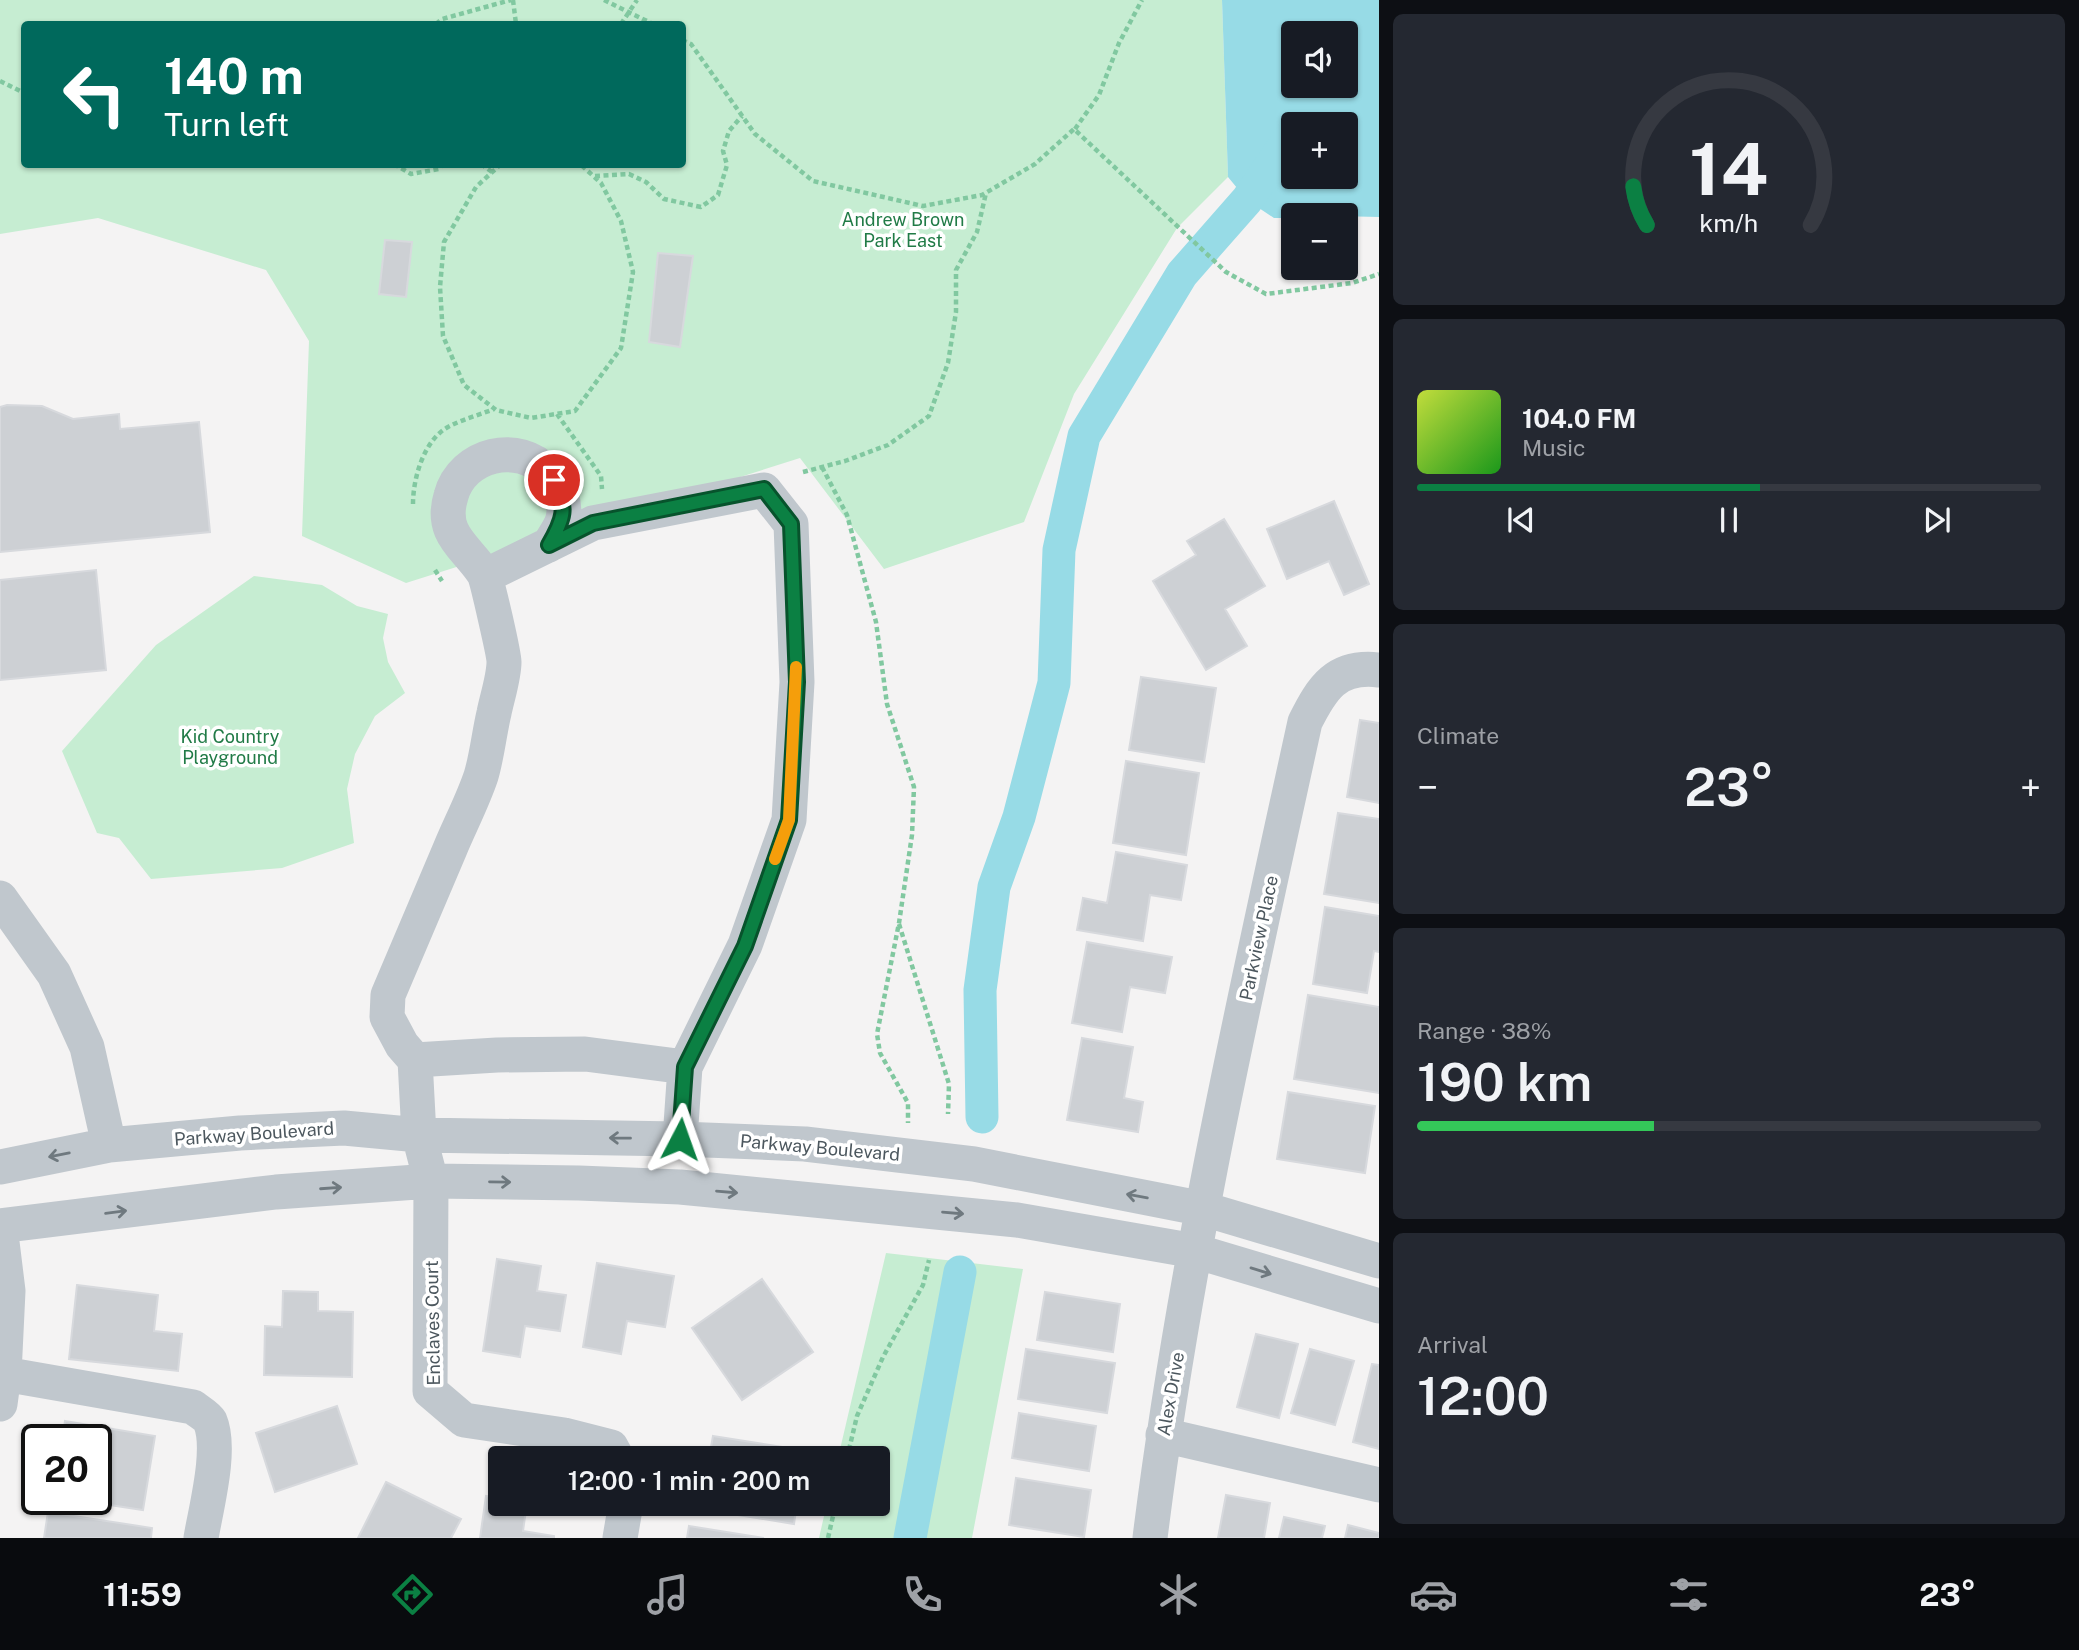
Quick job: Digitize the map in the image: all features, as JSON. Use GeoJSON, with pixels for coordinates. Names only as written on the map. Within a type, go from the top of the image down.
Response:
{"type":"FeatureCollection","features":[{"type":"Feature","properties":{"kind":"street"},"geometry":{"type":"LineString","coordinates":[[549,545],[562,522],[563,507],[554,480],[544,469],[532,461],[504,454],[489,457],[465,471],[451,496],[448,510],[450,524],[455,538],[485,576],[504,661],[480,776],[388,995],[387,1017],[402,1045],[415,1060],[497,1055],[585,1054],[685,1067]]}},
{"type":"Feature","properties":{"kind":"street"},"geometry":{"type":"LineString","coordinates":[[485,576],[593,523],[764,489],[791,524],[797,682],[789,820],[745,946],[685,1067],[680,1139]]}},
{"type":"Feature","properties":{"kind":"street","name":"Parkview Place"},"geometry":{"type":"LineString","coordinates":[[1195,1251],[1305,722],[1319,694],[1339,675],[1369,669],[1379,670]]}},
{"type":"Feature","properties":{"kind":"street"},"geometry":{"type":"LineString","coordinates":[[0,898],[54,974],[87,1046],[109,1145]]}},
{"type":"Feature","properties":{"kind":"street","name":"Enclaves Court"},"geometry":{"type":"LineString","coordinates":[[415,1060],[419,1135],[431,1181],[430,1391],[464,1420],[564,1435],[607,1446]]}},
{"type":"Feature","properties":{"kind":"street","name":"Parkway Boulevard"},"geometry":{"type":"LineString","coordinates":[[0,1167],[109,1145],[240,1133],[344,1128],[419,1135],[805,1144],[974,1164],[1204,1209],[1379,1261]]}},
{"type":"Feature","properties":{"kind":"street"},"geometry":{"type":"LineString","coordinates":[[201,1538],[215,1441],[209,1419],[193,1407],[2,1389],[8,1291],[0,1226],[276,1192],[431,1181],[579,1183],[720,1191],[1017,1220],[1195,1251],[1379,1306]]}},
{"type":"Feature","properties":{"kind":"street","name":"Alex Drive"},"geometry":{"type":"LineString","coordinates":[[1150,1538],[1163,1435],[1195,1251]]}},
{"type":"Feature","properties":{"kind":"street"},"geometry":{"type":"LineString","coordinates":[[1163,1435],[1379,1485]]}},
{"type":"Feature","properties":{"kind":"street"},"geometry":{"type":"LineString","coordinates":[[620,1538],[624,1516]]}},
{"type":"Feature","properties":{"kind":"path"},"geometry":{"type":"LineString","coordinates":[[440,21],[512,0],[516,21]]}},
{"type":"Feature","properties":{"kind":"path"},"geometry":{"type":"LineString","coordinates":[[604,0],[647,21]]}},
{"type":"Feature","properties":{"kind":"path"},"geometry":{"type":"LineString","coordinates":[[623,21],[637,0]]}},
{"type":"Feature","properties":{"kind":"path"},"geometry":{"type":"LineString","coordinates":[[686,42],[691,44],[755,134],[813,181],[923,206],[982,195],[1035,164],[1074,129],[1098,95],[1119,43],[1142,0]]}},
{"type":"Feature","properties":{"kind":"path"},"geometry":{"type":"LineString","coordinates":[[0,81],[21,92]]}},
{"type":"Feature","properties":{"kind":"path"},"geometry":{"type":"LineString","coordinates":[[594,177],[629,174],[646,182],[664,199],[701,207],[718,195],[727,165],[723,151],[729,131],[742,116]]}},
{"type":"Feature","properties":{"kind":"path"},"geometry":{"type":"LineString","coordinates":[[1074,129],[1226,272],[1266,294],[1352,283],[1379,274]]}},
{"type":"Feature","properties":{"kind":"path"},"geometry":{"type":"LineString","coordinates":[[401,168],[411,174],[440,168]]}},
{"type":"Feature","properties":{"kind":"path"},"geometry":{"type":"LineString","coordinates":[[486,168],[492,172]]}},
{"type":"Feature","properties":{"kind":"path"},"geometry":{"type":"LineString","coordinates":[[496,168],[476,187],[444,243],[440,287],[443,336],[464,385],[496,410],[531,418],[575,411],[621,348],[633,272],[621,221],[601,183],[584,168]]}},
{"type":"Feature","properties":{"kind":"path"},"geometry":{"type":"LineString","coordinates":[[803,472],[845,461],[888,445],[929,416],[947,363],[956,312],[956,270],[977,232],[987,192]]}},
{"type":"Feature","properties":{"kind":"path"},"geometry":{"type":"LineString","coordinates":[[557,414],[601,476],[605,521]]}},
{"type":"Feature","properties":{"kind":"path"},"geometry":{"type":"LineString","coordinates":[[822,467],[847,515],[876,622],[887,704],[914,787],[912,835],[899,923],[877,1034],[880,1053],[908,1103],[908,1130]]}},
{"type":"Feature","properties":{"kind":"path"},"geometry":{"type":"LineString","coordinates":[[899,923],[949,1084],[948,1114]]}},
{"type":"Feature","properties":{"kind":"path"},"geometry":{"type":"LineString","coordinates":[[850,1446],[857,1416],[883,1357],[923,1284],[929,1259]]}},
{"type":"Feature","properties":{"kind":"path"},"geometry":{"type":"LineString","coordinates":[[828,1538],[833,1516]]}},
{"type":"Feature","properties":{"kind":"green space","name":"Andrew Brown Park East"},"geometry":{"type":"Polygon","coordinates":[[[0,0],[1222,0],[1228,177],[1177,228],[1074,394],[1024,522],[884,569],[800,458],[406,583],[302,536],[309,341],[266,270],[98,218],[0,234],[0,0]]]}},
{"type":"Feature","properties":{"kind":"green space","name":"Kid Country Playground"},"geometry":{"type":"Polygon","coordinates":[[[254,576],[322,585],[357,606],[388,614],[383,638],[388,662],[405,693],[375,716],[355,754],[347,789],[354,843],[282,868],[151,879],[119,838],[97,833],[62,751],[156,645],[254,576]]]}},
{"type":"Feature","properties":{"kind":"green space"},"geometry":{"type":"Polygon","coordinates":[[[886,1253],[1023,1269],[972,1538],[819,1538],[824,1516],[890,1516],[890,1446],[841,1446],[886,1253]]]}},
{"type":"Feature","properties":{"kind":"water"},"geometry":{"type":"Polygon","coordinates":[[[1222,0],[1379,0],[1379,217],[1358,217],[1358,203],[1281,203],[1281,218],[1274,218],[1247,200],[1228,177],[1222,0]]]}},
{"type":"Feature","properties":{"kind":"building"},"geometry":{"type":"Polygon","coordinates":[[[385,240],[412,242],[406,297],[379,294],[385,240]]]}},
{"type":"Feature","properties":{"kind":"building"},"geometry":{"type":"Polygon","coordinates":[[[658,253],[693,256],[680,347],[649,342],[658,253]]]}},
{"type":"Feature","properties":{"kind":"building"},"geometry":{"type":"Polygon","coordinates":[[[42,406],[73,419],[119,414],[120,429],[199,422],[210,532],[0,552],[0,407],[42,406]]]}},
{"type":"Feature","properties":{"kind":"building"},"geometry":{"type":"Polygon","coordinates":[[[1334,501],[1369,584],[1344,595],[1329,561],[1287,579],[1267,529],[1334,501]]]}},
{"type":"Feature","properties":{"kind":"building"},"geometry":{"type":"Polygon","coordinates":[[[1224,519],[1265,586],[1225,609],[1247,646],[1206,670],[1153,581],[1196,555],[1187,541],[1224,519]]]}},
{"type":"Feature","properties":{"kind":"building"},"geometry":{"type":"Polygon","coordinates":[[[96,570],[106,670],[0,680],[0,580],[96,570]]]}},
{"type":"Feature","properties":{"kind":"building"},"geometry":{"type":"Polygon","coordinates":[[[1141,677],[1216,688],[1204,762],[1129,750],[1141,677]]]}},
{"type":"Feature","properties":{"kind":"building"},"geometry":{"type":"Polygon","coordinates":[[[1360,720],[1379,723],[1379,803],[1347,797],[1360,720]]]}},
{"type":"Feature","properties":{"kind":"building"},"geometry":{"type":"Polygon","coordinates":[[[1126,761],[1199,773],[1186,855],[1113,843],[1126,761]]]}},
{"type":"Feature","properties":{"kind":"building"},"geometry":{"type":"Polygon","coordinates":[[[1338,813],[1379,819],[1379,903],[1324,894],[1338,813]]]}},
{"type":"Feature","properties":{"kind":"building"},"geometry":{"type":"Polygon","coordinates":[[[1116,852],[1187,865],[1181,900],[1150,895],[1143,941],[1077,930],[1083,898],[1107,903],[1116,852]]]}},
{"type":"Feature","properties":{"kind":"building"},"geometry":{"type":"Polygon","coordinates":[[[1325,907],[1379,916],[1379,952],[1374,951],[1367,993],[1313,984],[1325,907]]]}},
{"type":"Feature","properties":{"kind":"building"},"geometry":{"type":"Polygon","coordinates":[[[1087,942],[1172,957],[1165,993],[1130,987],[1122,1032],[1072,1023],[1087,942]]]}},
{"type":"Feature","properties":{"kind":"building"},"geometry":{"type":"Polygon","coordinates":[[[1308,995],[1379,1007],[1379,1093],[1294,1079],[1308,995]]]}},
{"type":"Feature","properties":{"kind":"building"},"geometry":{"type":"Polygon","coordinates":[[[1082,1038],[1133,1047],[1124,1098],[1143,1102],[1138,1132],[1067,1120],[1082,1038]]]}},
{"type":"Feature","properties":{"kind":"building"},"geometry":{"type":"Polygon","coordinates":[[[1288,1092],[1375,1106],[1365,1173],[1277,1159],[1288,1092]]]}},
{"type":"Feature","properties":{"kind":"building"},"geometry":{"type":"Polygon","coordinates":[[[497,1259],[541,1266],[537,1291],[566,1295],[560,1331],[525,1326],[520,1357],[483,1351],[497,1259]]]}},
{"type":"Feature","properties":{"kind":"building"},"geometry":{"type":"Polygon","coordinates":[[[597,1263],[674,1276],[665,1327],[627,1321],[621,1354],[583,1347],[597,1263]]]}},
{"type":"Feature","properties":{"kind":"building"},"geometry":{"type":"Polygon","coordinates":[[[762,1279],[813,1352],[742,1400],[692,1328],[762,1279]]]}},
{"type":"Feature","properties":{"kind":"building"},"geometry":{"type":"Polygon","coordinates":[[[77,1285],[158,1295],[154,1331],[182,1334],[178,1371],[69,1359],[77,1285]]]}},
{"type":"Feature","properties":{"kind":"building"},"geometry":{"type":"Polygon","coordinates":[[[283,1291],[318,1292],[318,1311],[353,1312],[352,1377],[264,1375],[265,1326],[282,1327],[283,1291]]]}},
{"type":"Feature","properties":{"kind":"building"},"geometry":{"type":"Polygon","coordinates":[[[1045,1292],[1120,1304],[1113,1352],[1037,1340],[1045,1292]]]}},
{"type":"Feature","properties":{"kind":"building"},"geometry":{"type":"Polygon","coordinates":[[[1256,1334],[1298,1344],[1279,1418],[1237,1407],[1256,1334]]]}},
{"type":"Feature","properties":{"kind":"building"},"geometry":{"type":"Polygon","coordinates":[[[1026,1349],[1115,1363],[1107,1413],[1018,1399],[1026,1349]]]}},
{"type":"Feature","properties":{"kind":"building"},"geometry":{"type":"Polygon","coordinates":[[[1310,1349],[1354,1361],[1335,1425],[1291,1413],[1310,1349]]]}},
{"type":"Feature","properties":{"kind":"building"},"geometry":{"type":"Polygon","coordinates":[[[1372,1364],[1379,1365],[1379,1449],[1353,1442],[1372,1364]]]}},
{"type":"Feature","properties":{"kind":"building"},"geometry":{"type":"Polygon","coordinates":[[[337,1406],[357,1464],[275,1492],[256,1433],[337,1406]]]}},
{"type":"Feature","properties":{"kind":"building"},"geometry":{"type":"Polygon","coordinates":[[[1019,1413],[1096,1426],[1089,1471],[1012,1458],[1019,1413]]]}},
{"type":"Feature","properties":{"kind":"building"},"geometry":{"type":"Polygon","coordinates":[[[112,1429],[155,1436],[143,1510],[112,1505],[112,1429]]]}},
{"type":"Feature","properties":{"kind":"building"},"geometry":{"type":"Polygon","coordinates":[[[713,1436],[776,1446],[711,1446],[713,1436]]]}},
{"type":"Feature","properties":{"kind":"building"},"geometry":{"type":"Polygon","coordinates":[[[1016,1478],[1091,1490],[1084,1537],[1009,1525],[1016,1478]]]}},
{"type":"Feature","properties":{"kind":"building"},"geometry":{"type":"Polygon","coordinates":[[[386,1482],[461,1519],[451,1538],[358,1538],[386,1482]]]}},
{"type":"Feature","properties":{"kind":"building"},"geometry":{"type":"Polygon","coordinates":[[[1226,1495],[1270,1503],[1264,1538],[1218,1538],[1226,1495]]]}},
{"type":"Feature","properties":{"kind":"building"},"geometry":{"type":"Polygon","coordinates":[[[486,1496],[488,1516],[525,1516],[523,1531],[554,1536],[554,1538],[480,1538],[486,1496]]]}},
{"type":"Feature","properties":{"kind":"building"},"geometry":{"type":"Polygon","coordinates":[[[48,1515],[68,1515],[152,1528],[151,1538],[44,1538],[48,1515]]]}},
{"type":"Feature","properties":{"kind":"building"},"geometry":{"type":"Polygon","coordinates":[[[744,1516],[795,1516],[794,1524],[744,1516]]]}},
{"type":"Feature","properties":{"kind":"building"},"geometry":{"type":"Polygon","coordinates":[[[1284,1517],[1325,1526],[1322,1538],[1279,1538],[1284,1517]]]}},
{"type":"Feature","properties":{"kind":"building"},"geometry":{"type":"Polygon","coordinates":[[[1348,1525],[1379,1533],[1379,1538],[1345,1538],[1348,1525]]]}},
{"type":"Feature","properties":{"kind":"building"},"geometry":{"type":"Polygon","coordinates":[[[689,1526],[764,1538],[687,1538],[689,1526]]]}},
{"type":"Feature","properties":{"kind":"waterway"},"geometry":{"type":"LineString","coordinates":[[982,1117],[980,990],[994,887],[1019,817],[1054,683],[1059,550],[1084,436],[1182,274],[1247,200],[1281,150]]}},
{"type":"Feature","properties":{"kind":"waterway"},"geometry":{"type":"LineString","coordinates":[[910,1538],[960,1272]]}},
{"type":"Feature","properties":{"kind":"slow traffic"},"geometry":{"type":"LineString","coordinates":[[775,859],[789,820],[796,667]]}},
{"type":"Feature","properties":{"kind":"route"},"geometry":{"type":"LineString","coordinates":[[554,480],[563,507],[562,522],[549,545],[593,523],[764,489],[791,524],[797,682],[789,820],[745,946],[685,1067],[680,1139]]}}]}
